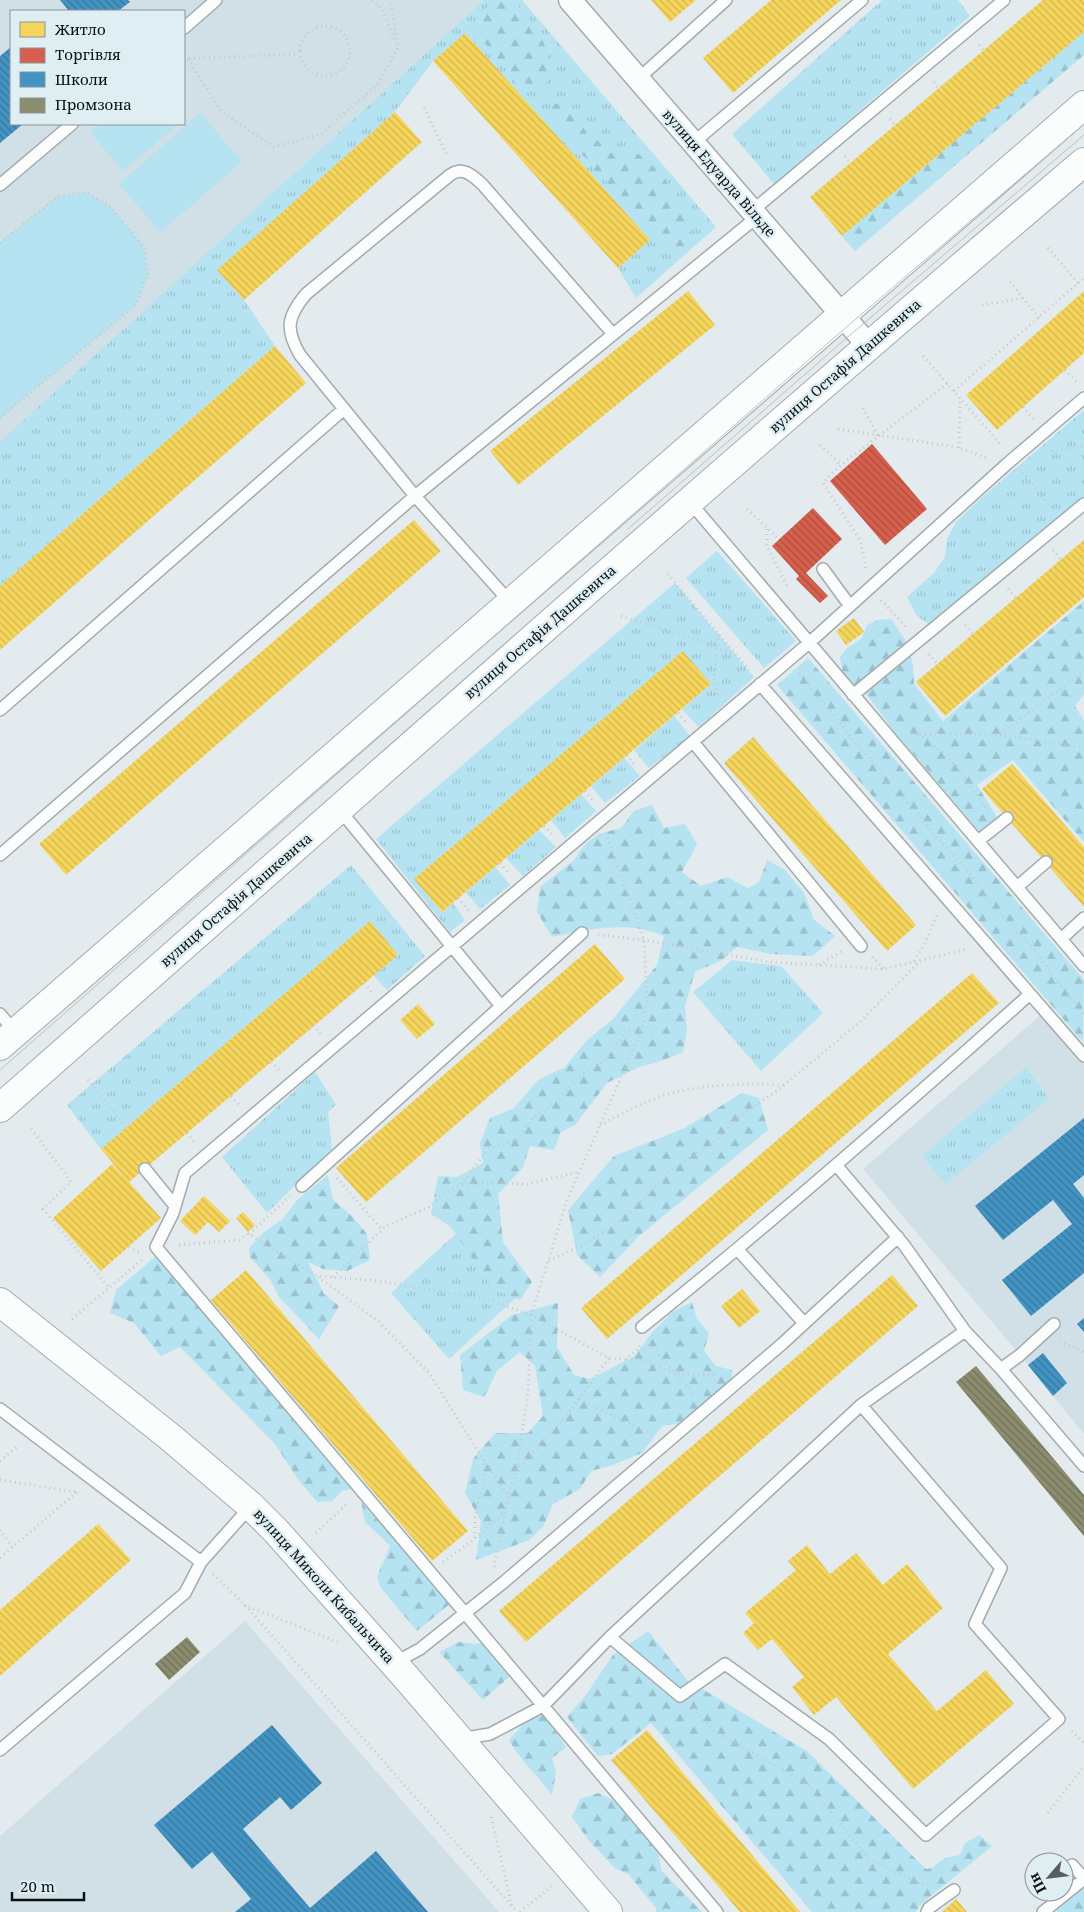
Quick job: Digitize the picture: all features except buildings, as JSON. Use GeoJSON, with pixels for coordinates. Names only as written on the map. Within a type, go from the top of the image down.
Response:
{"type":"FeatureCollection","features":[{"type":"Feature","properties":{"kind":"street","name":"вулиця Едуарда Вільде"},"geometry":{"type":"LineString","coordinates":[[570,0],[868,345]]}},
{"type":"Feature","properties":{"kind":"street"},"geometry":{"type":"LineString","coordinates":[[5,1031],[510,603],[1084,105]]}},
{"type":"Feature","properties":{"kind":"street","name":"вулиця Остафія Дашкевича"},"geometry":{"type":"LineString","coordinates":[[0,1108],[689,501],[868,345],[1084,162]]}},
{"type":"Feature","properties":{"kind":"street","name":"вулиця Миколи Кибальчича"},"geometry":{"type":"LineString","coordinates":[[0,1302],[162,1431],[251,1506],[276,1531],[460,1739],[608,1912]]}},
{"type":"Feature","properties":{"kind":"lane"},"geometry":{"type":"LineString","coordinates":[[185,27],[216,0]]}},
{"type":"Feature","properties":{"kind":"lane"},"geometry":{"type":"LineString","coordinates":[[638,79],[726,0]]}},
{"type":"Feature","properties":{"kind":"lane"},"geometry":{"type":"LineString","coordinates":[[693,143],[862,0]]}},
{"type":"Feature","properties":{"kind":"lane"},"geometry":{"type":"LineString","coordinates":[[1,851],[415,496],[613,334],[1004,0]]}},
{"type":"Feature","properties":{"kind":"lane"},"geometry":{"type":"LineString","coordinates":[[0,185],[71,125]]}},
{"type":"Feature","properties":{"kind":"lane"},"geometry":{"type":"LineString","coordinates":[[510,603],[415,496],[300,356],[290,332],[291,316],[306,294],[455,172],[463,171],[471,174],[482,184],[613,334]]}},
{"type":"Feature","properties":{"kind":"lane"},"geometry":{"type":"LineString","coordinates":[[717,1912],[156,1247],[175,1206],[185,1173],[786,663],[1010,460],[1084,398]]}},
{"type":"Feature","properties":{"kind":"lane"},"geometry":{"type":"LineString","coordinates":[[0,710],[344,409]]}},
{"type":"Feature","properties":{"kind":"lane"},"geometry":{"type":"LineString","coordinates":[[689,501],[1084,966]]}},
{"type":"Feature","properties":{"kind":"lane"},"geometry":{"type":"LineString","coordinates":[[853,695],[1084,504]]}},
{"type":"Feature","properties":{"kind":"lane"},"geometry":{"type":"LineString","coordinates":[[823,569],[850,606]]}},
{"type":"Feature","properties":{"kind":"lane"},"geometry":{"type":"LineString","coordinates":[[760,684],[1084,1056]]}},
{"type":"Feature","properties":{"kind":"lane"},"geometry":{"type":"LineString","coordinates":[[693,742],[858,942]]}},
{"type":"Feature","properties":{"kind":"lane"},"geometry":{"type":"LineString","coordinates":[[339,810],[501,1006]]}},
{"type":"Feature","properties":{"kind":"lane"},"geometry":{"type":"LineString","coordinates":[[978,841],[1003,822]]}},
{"type":"Feature","properties":{"kind":"lane"},"geometry":{"type":"LineString","coordinates":[[1017,887],[1046,862]]}},
{"type":"Feature","properties":{"kind":"lane"},"geometry":{"type":"LineString","coordinates":[[1061,939],[1084,918]]}},
{"type":"Feature","properties":{"kind":"lane"},"geometry":{"type":"LineString","coordinates":[[302,1186],[582,933]]}},
{"type":"Feature","properties":{"kind":"lane"},"geometry":{"type":"LineString","coordinates":[[642,1327],[738,1250],[837,1166],[1030,994]]}},
{"type":"Feature","properties":{"kind":"lane"},"geometry":{"type":"LineString","coordinates":[[837,1166],[898,1237],[965,1331],[1001,1369],[1084,1466]]}},
{"type":"Feature","properties":{"kind":"lane"},"geometry":{"type":"LineString","coordinates":[[145,1169],[175,1206]]}},
{"type":"Feature","properties":{"kind":"lane"},"geometry":{"type":"LineString","coordinates":[[394,1664],[420,1649],[488,1596],[708,1409],[744,1374],[782,1344],[898,1237]]}},
{"type":"Feature","properties":{"kind":"lane"},"geometry":{"type":"LineString","coordinates":[[738,1250],[804,1323]]}},
{"type":"Feature","properties":{"kind":"lane"},"geometry":{"type":"LineString","coordinates":[[1001,1369],[1020,1355],[1054,1324]]}},
{"type":"Feature","properties":{"kind":"lane"},"geometry":{"type":"LineString","coordinates":[[460,1739],[490,1734],[543,1706],[610,1637],[861,1405],[965,1331]]}},
{"type":"Feature","properties":{"kind":"lane"},"geometry":{"type":"LineString","coordinates":[[610,1637],[680,1696],[725,1664],[829,1739],[926,1835],[1058,1718],[975,1624],[1001,1568],[861,1405]]}},
{"type":"Feature","properties":{"kind":"lane"},"geometry":{"type":"LineString","coordinates":[[0,1409],[201,1562]]}},
{"type":"Feature","properties":{"kind":"lane"},"geometry":{"type":"LineString","coordinates":[[0,1750],[185,1594],[201,1562],[251,1506]]}},
{"type":"Feature","properties":{"kind":"lane"},"geometry":{"type":"LineString","coordinates":[[1043,1912],[1084,1878],[1074,1867]]}},
{"type":"Feature","properties":{"kind":"lane"},"geometry":{"type":"LineString","coordinates":[[927,1912],[929,1908],[954,1890]]}},
{"type":"Feature","properties":{"kind":"path"},"geometry":{"type":"LineString","coordinates":[[372,0],[382,8],[398,48]]}},
{"type":"Feature","properties":{"kind":"path"},"geometry":{"type":"LineString","coordinates":[[186,59],[221,111],[274,147],[321,134],[377,85],[398,48],[391,0]]}},
{"type":"Feature","properties":{"kind":"path"},"geometry":{"type":"LineString","coordinates":[[326,26],[342,32],[350,48],[347,64],[342,70],[327,76],[312,73],[306,68],[299,54],[300,45],[304,37],[318,27],[326,26]]}},
{"type":"Feature","properties":{"kind":"path"},"geometry":{"type":"LineString","coordinates":[[186,59],[299,54]]}},
{"type":"Feature","properties":{"kind":"path"},"geometry":{"type":"LineString","coordinates":[[424,108],[455,172]]}},
{"type":"Feature","properties":{"kind":"path"},"geometry":{"type":"LineString","coordinates":[[0,243],[57,197],[85,192],[109,205],[144,247],[148,274],[136,305],[0,418]]}},
{"type":"Feature","properties":{"kind":"path"},"geometry":{"type":"LineString","coordinates":[[1048,248],[1078,283]]}},
{"type":"Feature","properties":{"kind":"path"},"geometry":{"type":"LineString","coordinates":[[954,391],[1084,278]]}},
{"type":"Feature","properties":{"kind":"path"},"geometry":{"type":"LineString","coordinates":[[1010,282],[1039,318]]}},
{"type":"Feature","properties":{"kind":"path"},"geometry":{"type":"LineString","coordinates":[[982,305],[1023,298]]}},
{"type":"Feature","properties":{"kind":"path"},"geometry":{"type":"LineString","coordinates":[[923,356],[948,383],[1062,523]]}},
{"type":"Feature","properties":{"kind":"path"},"geometry":{"type":"LineString","coordinates":[[1065,370],[1078,383]]}},
{"type":"Feature","properties":{"kind":"path"},"geometry":{"type":"LineString","coordinates":[[919,641],[870,588],[860,540],[823,483],[841,465],[948,383]]}},
{"type":"Feature","properties":{"kind":"path"},"geometry":{"type":"LineString","coordinates":[[959,448],[960,398]]}},
{"type":"Feature","properties":{"kind":"path"},"geometry":{"type":"LineString","coordinates":[[863,408],[879,436]]}},
{"type":"Feature","properties":{"kind":"path"},"geometry":{"type":"LineString","coordinates":[[838,429],[959,448],[992,460],[1010,460]]}},
{"type":"Feature","properties":{"kind":"path"},"geometry":{"type":"LineString","coordinates":[[820,445],[841,465]]}},
{"type":"Feature","properties":{"kind":"path"},"geometry":{"type":"LineString","coordinates":[[747,509],[778,538]]}},
{"type":"Feature","properties":{"kind":"path"},"geometry":{"type":"LineString","coordinates":[[767,529],[767,546],[793,600],[795,627]]}},
{"type":"Feature","properties":{"kind":"path"},"geometry":{"type":"LineString","coordinates":[[668,574],[760,684]]}},
{"type":"Feature","properties":{"kind":"path"},"geometry":{"type":"LineString","coordinates":[[621,616],[651,624],[737,656]]}},
{"type":"Feature","properties":{"kind":"path"},"geometry":{"type":"LineString","coordinates":[[718,634],[714,680],[723,716]]}},
{"type":"Feature","properties":{"kind":"path"},"geometry":{"type":"LineString","coordinates":[[786,663],[806,678],[814,694],[829,709],[877,767],[890,788],[914,808],[936,837],[970,873],[986,899],[1039,956],[1055,980],[1084,1014]]}},
{"type":"Feature","properties":{"kind":"path"},"geometry":{"type":"LineString","coordinates":[[999,734],[1084,671]]}},
{"type":"Feature","properties":{"kind":"path"},"geometry":{"type":"LineString","coordinates":[[886,734],[999,734],[1084,748]]}},
{"type":"Feature","properties":{"kind":"path"},"geometry":{"type":"LineString","coordinates":[[917,734],[942,752],[957,767],[1003,822]]}},
{"type":"Feature","properties":{"kind":"path"},"geometry":{"type":"LineString","coordinates":[[488,1596],[508,1496],[516,1472],[528,1393],[531,1315],[567,1200],[642,1030],[647,1001],[644,940],[601,820]]}},
{"type":"Feature","properties":{"kind":"path"},"geometry":{"type":"LineString","coordinates":[[914,962],[924,946],[940,908],[939,889]]}},
{"type":"Feature","properties":{"kind":"path"},"geometry":{"type":"LineString","coordinates":[[582,933],[644,940],[769,962],[884,969],[987,945]]}},
{"type":"Feature","properties":{"kind":"path"},"geometry":{"type":"LineString","coordinates":[[819,965],[858,942]]}},
{"type":"Feature","properties":{"kind":"path"},"geometry":{"type":"LineString","coordinates":[[548,1261],[588,1242],[626,1217],[674,1168],[709,1146],[740,1116],[784,1085],[861,1021],[920,960]]}},
{"type":"Feature","properties":{"kind":"path"},"geometry":{"type":"LineString","coordinates":[[461,1186],[488,1149],[517,1140],[533,1118],[557,1100],[578,1077],[606,1059],[626,1030],[642,1030]]}},
{"type":"Feature","properties":{"kind":"path"},"geometry":{"type":"LineString","coordinates":[[88,1080],[126,1127]]}},
{"type":"Feature","properties":{"kind":"path"},"geometry":{"type":"LineString","coordinates":[[600,1125],[663,1095],[708,1086],[784,1085]]}},
{"type":"Feature","properties":{"kind":"path"},"geometry":{"type":"LineString","coordinates":[[31,1129],[71,1182],[43,1209],[110,1288]]}},
{"type":"Feature","properties":{"kind":"path"},"geometry":{"type":"LineString","coordinates":[[325,1165],[382,1230]]}},
{"type":"Feature","properties":{"kind":"path"},"geometry":{"type":"LineString","coordinates":[[333,1278],[386,1226],[429,1207],[441,1196],[461,1186],[527,1184],[580,1172]]}},
{"type":"Feature","properties":{"kind":"path"},"geometry":{"type":"LineString","coordinates":[[72,1320],[156,1247],[239,1240],[302,1186]]}},
{"type":"Feature","properties":{"kind":"path"},"geometry":{"type":"LineString","coordinates":[[248,1234],[318,1276],[378,1322],[429,1373],[508,1496]]}},
{"type":"Feature","properties":{"kind":"path"},"geometry":{"type":"LineString","coordinates":[[318,1276],[379,1281],[490,1300],[531,1315],[609,1358],[645,1361],[676,1374],[744,1374]]}},
{"type":"Feature","properties":{"kind":"path"},"geometry":{"type":"LineString","coordinates":[[1043,1334],[1084,1352]]}},
{"type":"Feature","properties":{"kind":"path"},"geometry":{"type":"LineString","coordinates":[[625,1359],[638,1350],[643,1338],[708,1409]]}},
{"type":"Feature","properties":{"kind":"path"},"geometry":{"type":"LineString","coordinates":[[516,1472],[579,1399],[609,1358]]}},
{"type":"Feature","properties":{"kind":"path"},"geometry":{"type":"LineString","coordinates":[[579,1399],[668,1443]]}},
{"type":"Feature","properties":{"kind":"path"},"geometry":{"type":"LineString","coordinates":[[0,1461],[33,1433]]}},
{"type":"Feature","properties":{"kind":"path"},"geometry":{"type":"LineString","coordinates":[[475,1538],[475,1519],[478,1501],[485,1482],[484,1460]]}},
{"type":"Feature","properties":{"kind":"path"},"geometry":{"type":"LineString","coordinates":[[0,1558],[93,1478]]}},
{"type":"Feature","properties":{"kind":"path"},"geometry":{"type":"LineString","coordinates":[[0,1480],[76,1492]]}},
{"type":"Feature","properties":{"kind":"path"},"geometry":{"type":"LineString","coordinates":[[316,1533],[361,1491]]}},
{"type":"Feature","properties":{"kind":"path"},"geometry":{"type":"LineString","coordinates":[[431,1574],[505,1512]]}},
{"type":"Feature","properties":{"kind":"path"},"geometry":{"type":"LineString","coordinates":[[0,1530],[12,1548]]}},
{"type":"Feature","properties":{"kind":"path"},"geometry":{"type":"LineString","coordinates":[[201,1562],[244,1604],[518,1912],[552,1886]]}},
{"type":"Feature","properties":{"kind":"path"},"geometry":{"type":"LineString","coordinates":[[244,1604],[341,1643]]}},
{"type":"Feature","properties":{"kind":"path"},"geometry":{"type":"LineString","coordinates":[[680,1696],[714,1731],[807,1783],[868,1858],[920,1884],[937,1883]]}},
{"type":"Feature","properties":{"kind":"path"},"geometry":{"type":"LineString","coordinates":[[1078,1737],[1084,1743]]}},
{"type":"Feature","properties":{"kind":"path"},"geometry":{"type":"LineString","coordinates":[[1048,1812],[1084,1766]]}},
{"type":"Feature","properties":{"kind":"path"},"geometry":{"type":"LineString","coordinates":[[490,1815],[512,1906]]}},
{"type":"Feature","properties":{"kind":"shaded area"},"geometry":{"type":"Polygon","coordinates":[[[0,0],[484,0],[289,178],[0,453],[0,0]]]}},
{"type":"Feature","properties":{"kind":"shaded area"},"geometry":{"type":"Polygon","coordinates":[[[1041,1015],[1084,1065],[1084,1434],[863,1169],[1041,1015]]]}},
{"type":"Feature","properties":{"kind":"shaded area"},"geometry":{"type":"Polygon","coordinates":[[[245,1621],[499,1912],[0,1912],[0,1836],[245,1621]]]}},
{"type":"Feature","properties":{"kind":"green space"},"geometry":{"type":"Polygon","coordinates":[[[484,0],[522,0],[716,227],[636,298],[618,268],[650,240],[465,33],[433,61],[395,112],[218,270],[244,300],[275,346],[0,586],[0,442],[484,0]]]}},
{"type":"Feature","properties":{"kind":"green space"},"geometry":{"type":"Polygon","coordinates":[[[495,0],[514,0],[539,33],[546,48],[551,78],[538,89],[517,84],[491,48],[480,41],[481,18],[486,8],[495,0]]]}},
{"type":"Feature","properties":{"kind":"green space"},"geometry":{"type":"Polygon","coordinates":[[[882,0],[958,0],[970,16],[774,184],[732,134],[882,0]]]}},
{"type":"Feature","properties":{"kind":"green space"},"geometry":{"type":"Polygon","coordinates":[[[1084,32],[1084,55],[855,251],[842,236],[1084,32]]]}},
{"type":"Feature","properties":{"kind":"green space"},"geometry":{"type":"Polygon","coordinates":[[[560,102],[580,121],[587,134],[601,143],[605,151],[613,153],[630,150],[652,165],[668,184],[687,215],[691,230],[691,244],[682,248],[666,250],[646,230],[641,219],[616,194],[608,182],[598,175],[591,162],[580,153],[572,135],[553,116],[551,106],[560,102]]]}},
{"type":"Feature","properties":{"kind":"green space"},"geometry":{"type":"Polygon","coordinates":[[[200,113],[242,162],[160,232],[119,184],[200,113]]]}},
{"type":"Feature","properties":{"kind":"green space"},"geometry":{"type":"Polygon","coordinates":[[[99,125],[178,125],[123,171],[90,132],[99,125]]]}},
{"type":"Feature","properties":{"kind":"green space"},"geometry":{"type":"Polygon","coordinates":[[[85,192],[109,205],[144,247],[148,274],[136,305],[0,418],[0,243],[57,197],[85,192]]]}},
{"type":"Feature","properties":{"kind":"green space"},"geometry":{"type":"Polygon","coordinates":[[[1084,410],[1084,496],[930,625],[917,616],[907,597],[934,573],[945,557],[947,539],[956,522],[1084,410]]]}},
{"type":"Feature","properties":{"kind":"green space"},"geometry":{"type":"Polygon","coordinates":[[[717,551],[796,641],[764,668],[686,578],[717,551]]]}},
{"type":"Feature","properties":{"kind":"green space"},"geometry":{"type":"Polygon","coordinates":[[[675,583],[754,677],[699,727],[682,709],[711,684],[683,652],[415,878],[442,912],[453,903],[465,920],[450,932],[376,839],[675,583]]]}},
{"type":"Feature","properties":{"kind":"green space"},"geometry":{"type":"Polygon","coordinates":[[[1084,601],[1084,694],[1075,706],[1084,721],[1084,842],[1013,760],[977,785],[997,817],[979,831],[894,731],[867,695],[853,687],[843,675],[840,657],[846,649],[862,638],[867,625],[877,620],[891,619],[906,641],[913,665],[914,684],[943,721],[1084,601]]]}},
{"type":"Feature","properties":{"kind":"green space"},"geometry":{"type":"Polygon","coordinates":[[[808,658],[1084,980],[1083,1042],[777,685],[808,658]]]}},
{"type":"Feature","properties":{"kind":"green space"},"geometry":{"type":"Polygon","coordinates":[[[674,716],[690,736],[649,768],[634,750],[674,716]]]}},
{"type":"Feature","properties":{"kind":"green space"},"geometry":{"type":"Polygon","coordinates":[[[624,758],[640,776],[605,803],[591,786],[624,758]]]}},
{"type":"Feature","properties":{"kind":"green space"},"geometry":{"type":"Polygon","coordinates":[[[581,794],[596,811],[565,838],[551,820],[581,794]]]}},
{"type":"Feature","properties":{"kind":"green space"},"geometry":{"type":"Polygon","coordinates":[[[652,805],[664,828],[685,824],[697,844],[682,872],[701,886],[727,877],[748,888],[759,882],[767,860],[785,870],[804,893],[814,920],[835,936],[813,956],[771,954],[737,947],[722,960],[695,972],[685,1005],[687,1031],[683,1052],[639,1067],[607,1083],[575,1125],[561,1132],[554,1150],[530,1146],[523,1167],[498,1194],[503,1242],[532,1282],[520,1300],[493,1289],[451,1227],[431,1214],[438,1176],[457,1177],[483,1163],[480,1143],[490,1118],[514,1108],[538,1080],[565,1067],[587,1040],[613,1019],[657,965],[664,936],[651,931],[623,927],[594,929],[552,937],[537,912],[540,887],[573,861],[586,843],[599,834],[621,828],[634,811],[652,805]]]}},
{"type":"Feature","properties":{"kind":"green space"},"geometry":{"type":"Polygon","coordinates":[[[539,830],[556,847],[523,876],[506,858],[539,830]]]}},
{"type":"Feature","properties":{"kind":"green space"},"geometry":{"type":"Polygon","coordinates":[[[351,865],[425,956],[387,990],[373,975],[398,955],[369,922],[101,1149],[67,1105],[351,865]]]}},
{"type":"Feature","properties":{"kind":"green space"},"geometry":{"type":"Polygon","coordinates":[[[495,867],[510,885],[480,909],[466,892],[495,867]]]}},
{"type":"Feature","properties":{"kind":"green space"},"geometry":{"type":"Polygon","coordinates":[[[732,960],[781,966],[823,1013],[761,1071],[693,992],[732,960]]]}},
{"type":"Feature","properties":{"kind":"green space"},"geometry":{"type":"Polygon","coordinates":[[[1026,1067],[1049,1099],[946,1184],[922,1156],[1026,1067]]]}},
{"type":"Feature","properties":{"kind":"green space"},"geometry":{"type":"Polygon","coordinates":[[[315,1072],[336,1105],[328,1112],[332,1149],[267,1213],[222,1157],[315,1072]]]}},
{"type":"Feature","properties":{"kind":"green space"},"geometry":{"type":"Polygon","coordinates":[[[742,1093],[759,1098],[768,1130],[639,1236],[600,1277],[577,1255],[568,1210],[614,1156],[685,1128],[742,1093]]]}},
{"type":"Feature","properties":{"kind":"green space"},"geometry":{"type":"Polygon","coordinates":[[[328,1175],[333,1200],[351,1215],[367,1234],[370,1260],[347,1271],[323,1269],[308,1262],[324,1294],[339,1306],[319,1339],[279,1297],[270,1279],[250,1257],[249,1248],[264,1232],[283,1219],[297,1200],[328,1175]]]}},
{"type":"Feature","properties":{"kind":"green space"},"geometry":{"type":"Polygon","coordinates":[[[461,1229],[520,1294],[449,1359],[391,1293],[461,1229]]]}},
{"type":"Feature","properties":{"kind":"green space"},"geometry":{"type":"Polygon","coordinates":[[[156,1256],[351,1489],[342,1491],[332,1501],[317,1502],[297,1478],[275,1444],[180,1347],[161,1356],[134,1323],[110,1313],[116,1290],[156,1256]]]}},
{"type":"Feature","properties":{"kind":"green space"},"geometry":{"type":"Polygon","coordinates":[[[692,1302],[697,1319],[709,1333],[704,1351],[716,1366],[732,1370],[732,1383],[678,1424],[662,1426],[642,1453],[613,1465],[591,1471],[580,1489],[553,1504],[543,1527],[529,1540],[476,1560],[481,1521],[465,1493],[473,1459],[495,1433],[528,1433],[543,1416],[535,1366],[520,1352],[497,1371],[484,1397],[463,1390],[460,1355],[512,1315],[558,1303],[557,1347],[574,1375],[590,1379],[635,1356],[650,1335],[672,1312],[692,1302]]]}},
{"type":"Feature","properties":{"kind":"green space"},"geometry":{"type":"Polygon","coordinates":[[[361,1502],[451,1603],[417,1631],[380,1587],[377,1576],[390,1546],[365,1522],[361,1502]]]}},
{"type":"Feature","properties":{"kind":"green space"},"geometry":{"type":"Polygon","coordinates":[[[648,1631],[687,1680],[807,1751],[926,1869],[932,1868],[945,1858],[960,1855],[965,1843],[979,1835],[992,1846],[920,1905],[916,1912],[812,1912],[651,1723],[612,1754],[598,1756],[567,1717],[585,1696],[613,1655],[648,1631]]]}},
{"type":"Feature","properties":{"kind":"green space"},"geometry":{"type":"Polygon","coordinates":[[[459,1642],[482,1643],[509,1677],[483,1700],[439,1652],[459,1642]]]}},
{"type":"Feature","properties":{"kind":"green space"},"geometry":{"type":"Polygon","coordinates":[[[544,1715],[566,1747],[552,1758],[556,1773],[552,1795],[518,1754],[509,1740],[526,1721],[544,1715]]]}},
{"type":"Feature","properties":{"kind":"green space"},"geometry":{"type":"Polygon","coordinates":[[[598,1793],[617,1802],[659,1853],[661,1870],[702,1912],[656,1912],[656,1908],[628,1874],[615,1868],[590,1842],[572,1817],[580,1799],[598,1793]]]}},
{"type":"Feature","properties":{"kind":"green space"},"geometry":{"type":"Polygon","coordinates":[[[1074,1878],[1084,1881],[1084,1912],[1057,1912],[1056,1902],[1074,1902],[1074,1878]]]}},
{"type":"Feature","properties":{"kind":"tram line"},"geometry":{"type":"LineString","coordinates":[[0,1070],[836,336],[1084,124]]}},
{"type":"Feature","properties":{"kind":"tram line"},"geometry":{"type":"LineString","coordinates":[[628,529],[842,342],[1084,135]]}}]}
